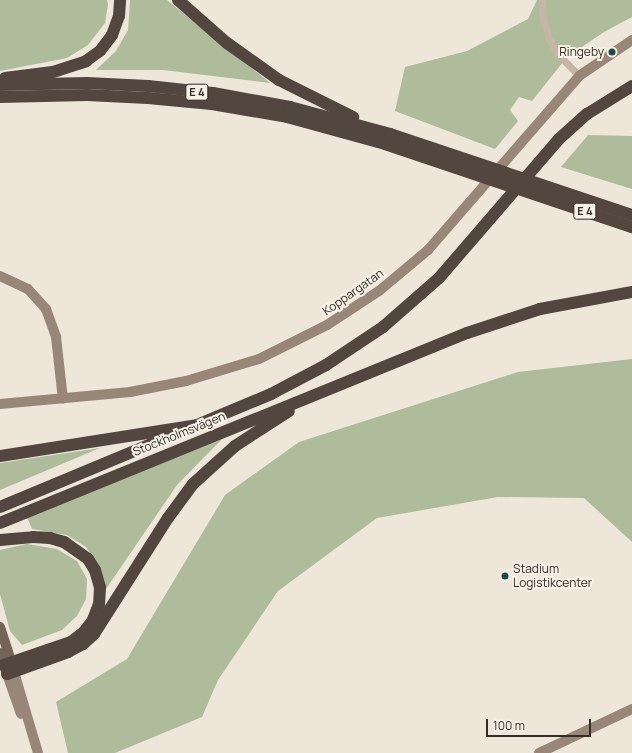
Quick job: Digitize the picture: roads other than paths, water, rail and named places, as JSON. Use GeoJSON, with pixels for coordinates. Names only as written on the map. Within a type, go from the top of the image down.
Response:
{"type":"FeatureCollection","features":[{"type":"Feature","properties":{"kind":"highway"},"geometry":{"type":"LineString","coordinates":[[0,78],[53,72],[86,61],[100,51],[112,35],[119,16],[120,0]]}},
{"type":"Feature","properties":{"kind":"highway"},"geometry":{"type":"LineString","coordinates":[[178,0],[228,43],[279,80],[390,134]]}},
{"type":"Feature","properties":{"kind":"highway","name":"E 4"},"geometry":{"type":"LineString","coordinates":[[0,85],[87,83],[213,93],[290,107],[390,134],[632,215]]}},
{"type":"Feature","properties":{"kind":"highway"},"geometry":{"type":"LineString","coordinates":[[0,456],[197,425],[300,380],[383,327],[440,278],[559,139],[587,114],[632,86]]}},
{"type":"Feature","properties":{"kind":"highway","name":"E 4"},"geometry":{"type":"LineString","coordinates":[[0,97],[87,95],[212,104],[330,128],[632,227]]}},
{"type":"Feature","properties":{"kind":"highway","name":"Stockholmsvägen"},"geometry":{"type":"LineString","coordinates":[[0,523],[321,391],[511,318],[586,299],[632,292]]}},
{"type":"Feature","properties":{"kind":"highway"},"geometry":{"type":"LineString","coordinates":[[7,665],[83,644],[104,620],[168,518],[193,484],[235,446],[321,391]]}},
{"type":"Feature","properties":{"kind":"highway","name":"Stockholmsvägen"},"geometry":{"type":"LineString","coordinates":[[0,507],[197,425]]}},
{"type":"Feature","properties":{"kind":"highway"},"geometry":{"type":"LineString","coordinates":[[0,540],[34,537],[50,538],[64,542],[88,559],[95,570],[100,587],[99,604],[93,620],[84,632],[71,642],[7,665]]}},
{"type":"Feature","properties":{"kind":"main road"},"geometry":{"type":"LineString","coordinates":[[0,627],[7,665]]}},
{"type":"Feature","properties":{"kind":"street"},"geometry":{"type":"LineString","coordinates":[[542,0],[542,14],[548,37],[557,53],[579,76]]}},
{"type":"Feature","properties":{"kind":"street","name":"Koppargatan"},"geometry":{"type":"LineString","coordinates":[[0,404],[137,391],[212,375],[288,346],[343,315],[379,291],[428,250],[579,76],[632,40]]}},
{"type":"Feature","properties":{"kind":"street"},"geometry":{"type":"LineString","coordinates":[[0,276],[16,281],[28,289],[46,309],[56,337],[63,399]]}},
{"type":"Feature","properties":{"kind":"street"},"geometry":{"type":"LineString","coordinates":[[7,665],[38,753]]}},
{"type":"Feature","properties":{"kind":"street"},"geometry":{"type":"LineString","coordinates":[[539,753],[632,709]]}},
{"type":"Feature","properties":{"kind":"place","name":"Ringeby"},"geometry":{"type":"Point","coordinates":[612,52]}},
{"type":"Feature","properties":{"kind":"place","name":"Stadium Logistikcenter"},"geometry":{"type":"Point","coordinates":[505,576]}}]}
